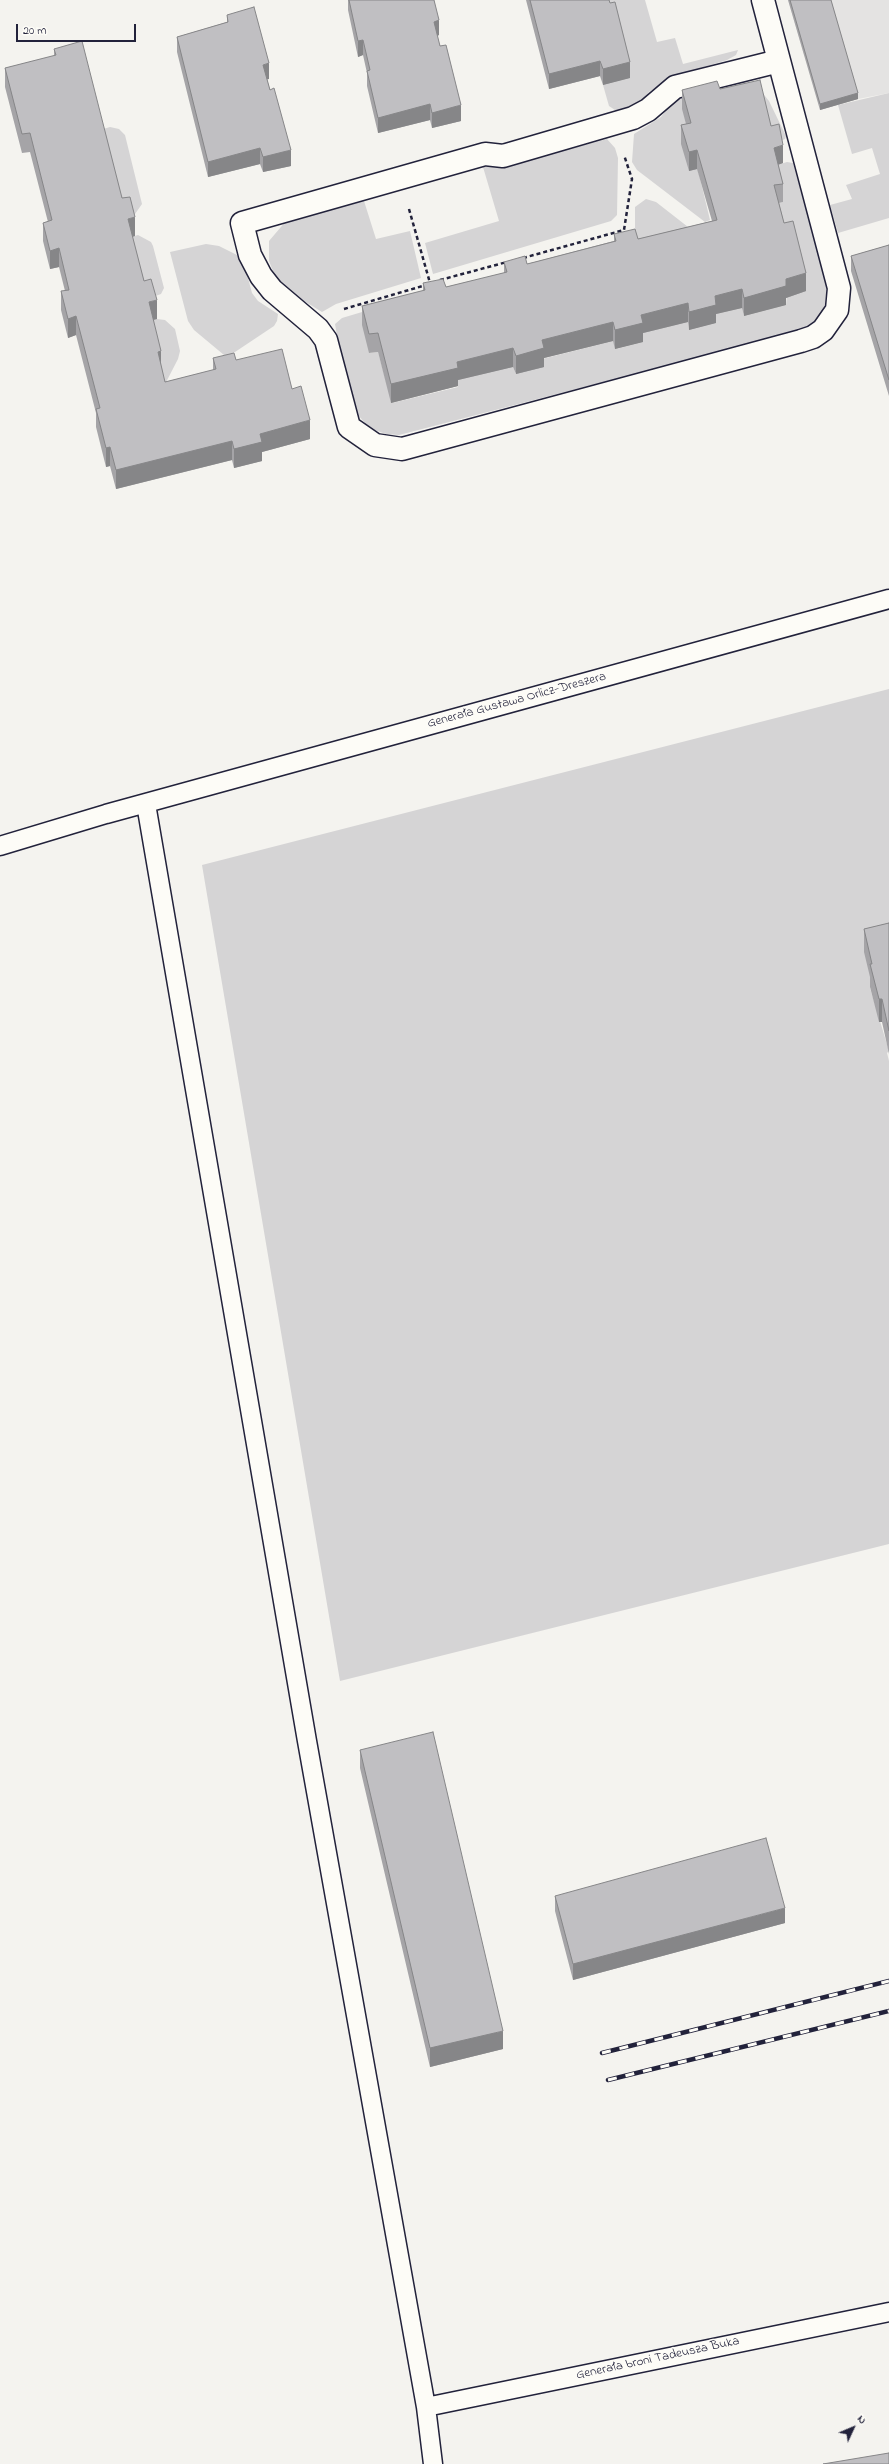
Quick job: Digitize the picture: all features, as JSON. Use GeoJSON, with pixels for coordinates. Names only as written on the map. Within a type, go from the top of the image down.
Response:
{"type":"FeatureCollection","features":[{"type":"Feature","properties":{"kind":"street"},"geometry":{"type":"LineString","coordinates":[[763,0],[839,288],[837,310],[823,330],[813,337],[402,449],[389,449],[375,445],[349,427],[326,340],[318,329],[272,290],[261,276],[250,255],[242,223],[485,154],[503,156],[633,118],[648,110],[675,87],[779,61]]}},
{"type":"Feature","properties":{"kind":"lane","name":"Generała Gustawa Orlicz-Dreszera"},"geometry":{"type":"LineString","coordinates":[[0,846],[146,804],[889,599]]}},
{"type":"Feature","properties":{"kind":"lane"},"geometry":{"type":"LineString","coordinates":[[146,804],[306,1733],[426,2407],[433,2464]]}},
{"type":"Feature","properties":{"kind":"lane","name":"Generała broni Tadeusza Buka"},"geometry":{"type":"LineString","coordinates":[[426,2407],[889,2312]]}},
{"type":"Feature","properties":{"kind":"path"},"geometry":{"type":"LineString","coordinates":[[400,178],[428,284]]}},
{"type":"Feature","properties":{"kind":"path"},"geometry":{"type":"LineString","coordinates":[[518,259],[624,230],[632,179]]}},
{"type":"Feature","properties":{"kind":"path"},"geometry":{"type":"LineString","coordinates":[[318,329],[342,309],[511,261]]}},
{"type":"Feature","properties":{"kind":"shaded area"},"geometry":{"type":"Polygon","coordinates":[[[606,0],[645,0],[657,42],[675,38],[683,64],[738,50],[736,55],[727,60],[674,76],[649,92],[641,103],[618,111],[615,110],[609,106],[603,85],[630,78],[606,0]]]}},
{"type":"Feature","properties":{"kind":"shaded area"},"geometry":{"type":"Polygon","coordinates":[[[788,0],[889,0],[889,93],[858,99],[804,55],[788,0]]]}},
{"type":"Feature","properties":{"kind":"shaded area"},"geometry":{"type":"Polygon","coordinates":[[[744,81],[761,91],[769,101],[786,136],[785,139],[771,145],[691,141],[710,220],[705,222],[637,170],[632,162],[634,134],[661,117],[671,104],[683,97],[744,81]]]}},
{"type":"Feature","properties":{"kind":"shaded area"},"geometry":{"type":"Polygon","coordinates":[[[889,93],[889,218],[838,233],[830,205],[852,199],[846,185],[880,174],[872,148],[852,154],[838,105],[889,93]]]}},
{"type":"Feature","properties":{"kind":"shaded area"},"geometry":{"type":"Polygon","coordinates":[[[110,127],[119,129],[125,135],[142,204],[135,214],[122,217],[100,130],[110,127]]]}},
{"type":"Feature","properties":{"kind":"shaded area"},"geometry":{"type":"Polygon","coordinates":[[[607,139],[615,148],[618,158],[617,215],[611,221],[433,274],[425,243],[499,221],[483,167],[509,165],[607,139]]]}},
{"type":"Feature","properties":{"kind":"shaded area"},"geometry":{"type":"Polygon","coordinates":[[[787,162],[793,163],[827,285],[825,304],[821,316],[804,330],[399,435],[386,434],[369,428],[359,416],[340,352],[335,324],[342,318],[419,295],[369,353],[378,352],[392,403],[458,387],[457,380],[513,367],[516,374],[542,359],[613,341],[616,349],[643,342],[641,333],[688,322],[689,330],[716,323],[715,314],[742,308],[744,316],[786,305],[792,239],[774,204],[783,202],[774,166],[787,162]]]}},
{"type":"Feature","properties":{"kind":"shaded area"},"geometry":{"type":"Polygon","coordinates":[[[646,199],[656,202],[706,241],[635,244],[635,207],[646,199]]]}},
{"type":"Feature","properties":{"kind":"shaded area"},"geometry":{"type":"Polygon","coordinates":[[[364,201],[376,239],[410,231],[421,278],[336,304],[322,312],[288,291],[277,281],[269,261],[269,241],[286,221],[364,201]]]}},
{"type":"Feature","properties":{"kind":"shaded area"},"geometry":{"type":"Polygon","coordinates":[[[138,235],[151,242],[153,246],[164,288],[161,294],[144,300],[128,238],[138,235]]]}},
{"type":"Feature","properties":{"kind":"shaded area"},"geometry":{"type":"Polygon","coordinates":[[[206,244],[219,246],[237,255],[245,267],[252,293],[258,301],[278,314],[277,321],[274,326],[229,356],[224,355],[194,330],[188,321],[170,252],[206,244]]]}},
{"type":"Feature","properties":{"kind":"shaded area"},"geometry":{"type":"Polygon","coordinates":[[[157,319],[165,320],[175,329],[180,351],[178,359],[162,390],[149,321],[157,319]]]}},
{"type":"Feature","properties":{"kind":"shaded area"},"geometry":{"type":"Polygon","coordinates":[[[889,689],[889,946],[870,988],[889,1051],[887,1053],[889,1061],[889,1544],[340,1681],[202,865],[889,689]]]}},
{"type":"Feature","properties":{"kind":"building"},"geometry":{"type":"Polygon","coordinates":[[[349,0],[434,0],[439,20],[434,22],[440,46],[446,45],[461,105],[432,113],[430,104],[378,118],[367,71],[370,70],[363,40],[358,41],[349,0]]]}},
{"type":"Feature","properties":{"kind":"building"},"geometry":{"type":"Polygon","coordinates":[[[530,0],[609,0],[610,3],[615,2],[630,62],[603,69],[600,61],[549,74],[530,0]]]}},
{"type":"Feature","properties":{"kind":"building"},"geometry":{"type":"Polygon","coordinates":[[[790,0],[831,0],[858,93],[820,104],[790,0]]]}},
{"type":"Feature","properties":{"kind":"building"},"geometry":{"type":"Polygon","coordinates":[[[254,7],[269,63],[263,65],[270,90],[274,88],[291,150],[263,157],[260,148],[208,162],[177,37],[228,22],[227,15],[254,7]]]}},
{"type":"Feature","properties":{"kind":"building"},"geometry":{"type":"Polygon","coordinates":[[[82,41],[122,198],[130,197],[135,217],[128,219],[144,281],[151,279],[157,300],[149,302],[161,351],[158,352],[165,382],[216,369],[213,358],[234,353],[236,360],[282,349],[292,389],[301,386],[310,420],[260,434],[262,442],[234,449],[232,441],[116,470],[110,447],[106,448],[96,409],[100,408],[76,316],[68,319],[61,291],[69,290],[59,248],[50,251],[43,223],[52,220],[30,133],[22,134],[5,68],[56,55],[54,49],[82,41]]]}},
{"type":"Feature","properties":{"kind":"building"},"geometry":{"type":"Polygon","coordinates":[[[760,80],[771,126],[779,124],[783,145],[774,148],[783,184],[774,185],[784,223],[793,221],[806,273],[786,279],[786,286],[744,298],[742,289],[715,296],[716,305],[689,312],[688,303],[641,315],[643,323],[615,330],[613,322],[542,340],[544,348],[516,356],[513,348],[457,362],[458,368],[391,384],[378,333],[369,334],[362,306],[425,290],[423,283],[443,279],[446,287],[507,272],[504,262],[525,256],[527,264],[616,241],[614,234],[635,229],[638,239],[717,220],[697,150],[689,152],[681,125],[691,123],[682,90],[717,81],[720,89],[760,80]]]}},
{"type":"Feature","properties":{"kind":"building"},"geometry":{"type":"Polygon","coordinates":[[[889,245],[889,380],[851,256],[889,245]]]}},
{"type":"Feature","properties":{"kind":"building"},"geometry":{"type":"Polygon","coordinates":[[[889,923],[889,1031],[882,999],[879,999],[870,964],[872,964],[864,929],[889,923]]]}},
{"type":"Feature","properties":{"kind":"building"},"geometry":{"type":"Polygon","coordinates":[[[433,1732],[503,2031],[430,2048],[360,1750],[433,1732]]]}},
{"type":"Feature","properties":{"kind":"building"},"geometry":{"type":"Polygon","coordinates":[[[766,1838],[785,1908],[573,1964],[555,1896],[766,1838]]]}},
{"type":"Feature","properties":{"kind":"building"},"geometry":{"type":"Polygon","coordinates":[[[889,2453],[889,2464],[823,2464],[889,2453]]]}},
{"type":"Feature","properties":{"kind":"railway"},"geometry":{"type":"LineString","coordinates":[[602,2053],[889,1981]]}},
{"type":"Feature","properties":{"kind":"railway"},"geometry":{"type":"LineString","coordinates":[[608,2080],[889,2011]]}}]}
